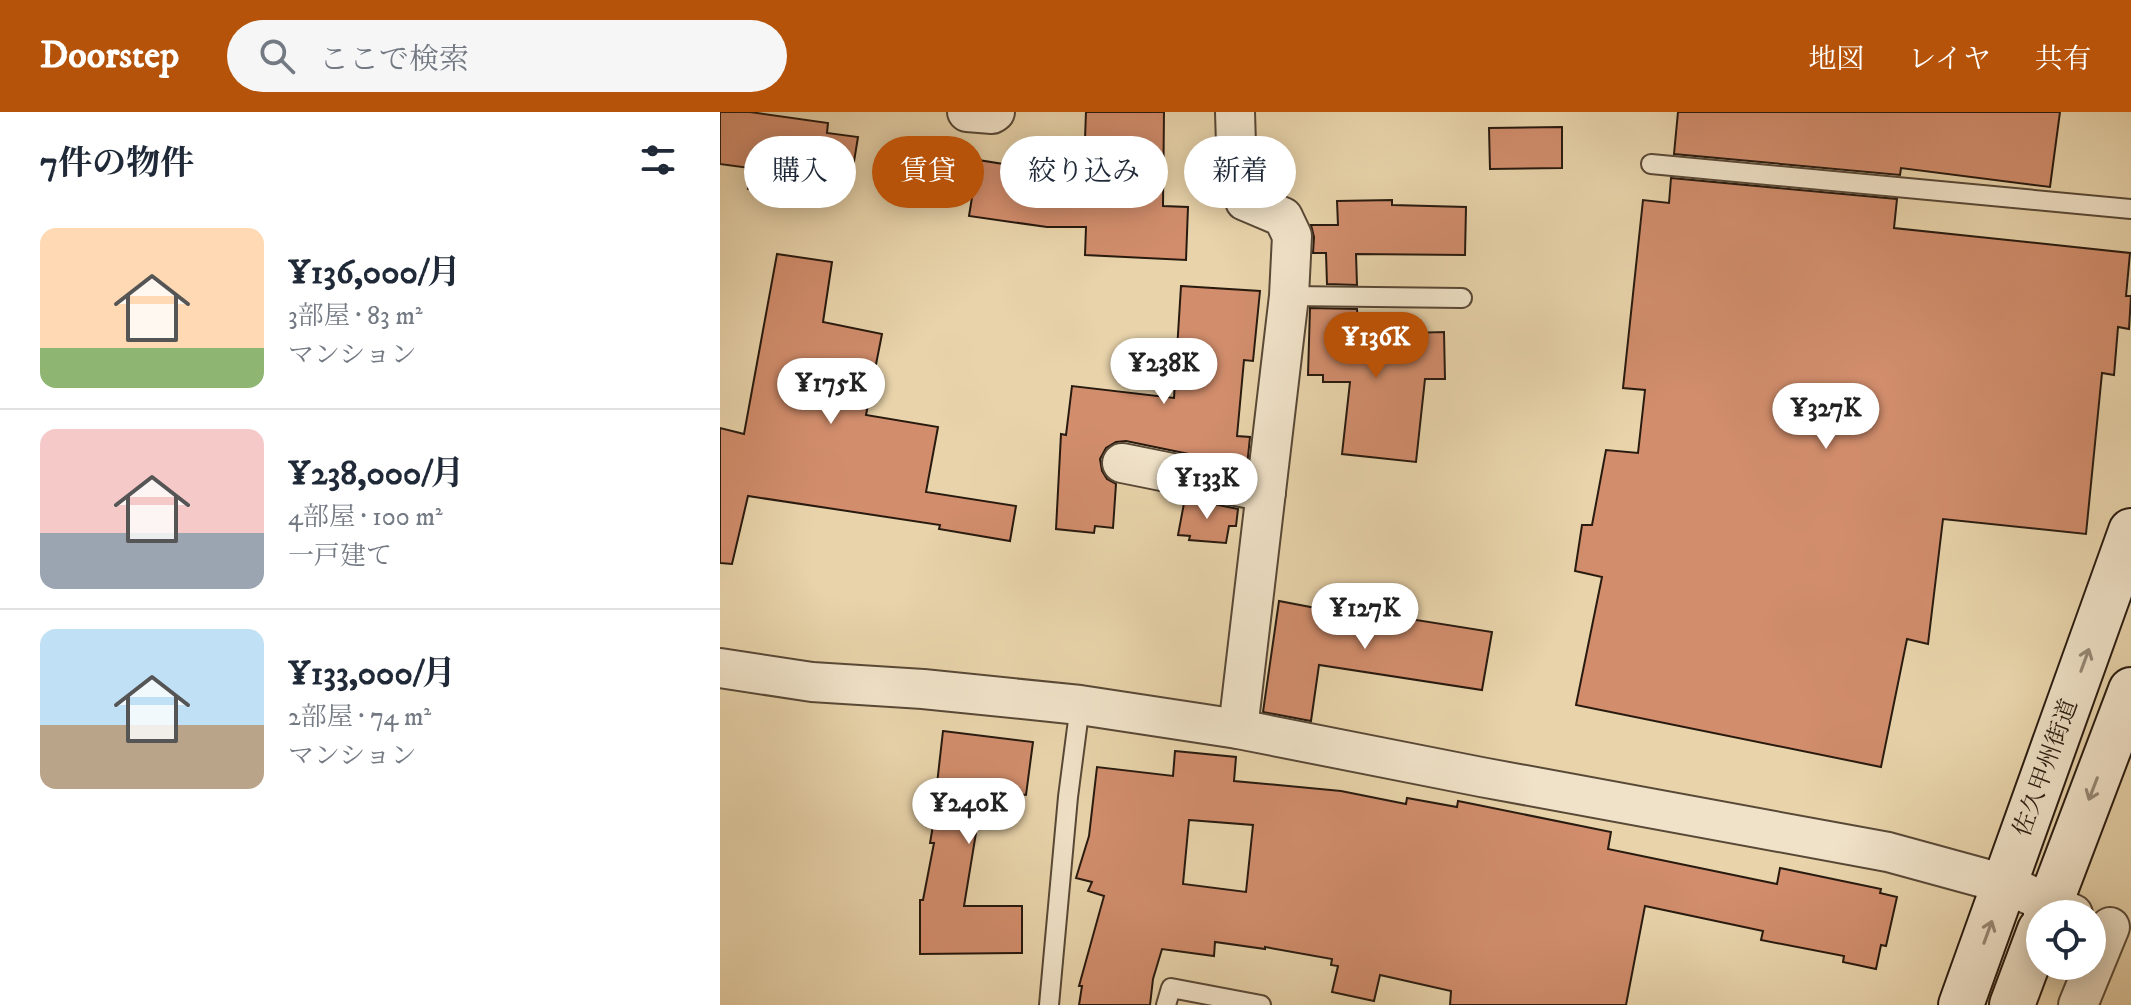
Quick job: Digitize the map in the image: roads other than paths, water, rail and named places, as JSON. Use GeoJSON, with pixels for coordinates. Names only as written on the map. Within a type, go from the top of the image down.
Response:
{"type":"FeatureCollection","features":[{"type":"Feature","properties":{"kind":"main road","name":"佐久甲州街道"},"geometry":{"type":"LineString","coordinates":[[1961,1005],[2131,531]]}},
{"type":"Feature","properties":{"kind":"main road"},"geometry":{"type":"LineString","coordinates":[[2058,900],[2131,690]]}},
{"type":"Feature","properties":{"kind":"main road"},"geometry":{"type":"LineString","coordinates":[[2012,1005],[2026,974]]}},
{"type":"Feature","properties":{"kind":"street"},"geometry":{"type":"LineString","coordinates":[[967,112],[995,112]]}},
{"type":"Feature","properties":{"kind":"street"},"geometry":{"type":"LineString","coordinates":[[1235,112],[1237,178],[1245,201],[1283,217],[1292,236],[1289,296],[1238,729]]}},
{"type":"Feature","properties":{"kind":"street"},"geometry":{"type":"LineString","coordinates":[[1122,463],[1266,492]]}},
{"type":"Feature","properties":{"kind":"street"},"geometry":{"type":"LineString","coordinates":[[720,668],[812,682],[923,689],[1080,705],[1238,729],[1888,852],[2005,884],[2028,900]]}},
{"type":"Feature","properties":{"kind":"street"},"geometry":{"type":"LineString","coordinates":[[2078,1005],[2111,924]]}},
{"type":"Feature","properties":{"kind":"lane"},"geometry":{"type":"LineString","coordinates":[[1651,164],[2131,209]]}},
{"type":"Feature","properties":{"kind":"lane"},"geometry":{"type":"LineString","coordinates":[[1289,296],[1462,298]]}},
{"type":"Feature","properties":{"kind":"lane"},"geometry":{"type":"LineString","coordinates":[[1049,1005],[1068,797],[1080,705]]}},
{"type":"Feature","properties":{"kind":"lane"},"geometry":{"type":"LineString","coordinates":[[1166,1005],[1171,988],[1261,1005]]}}]}
